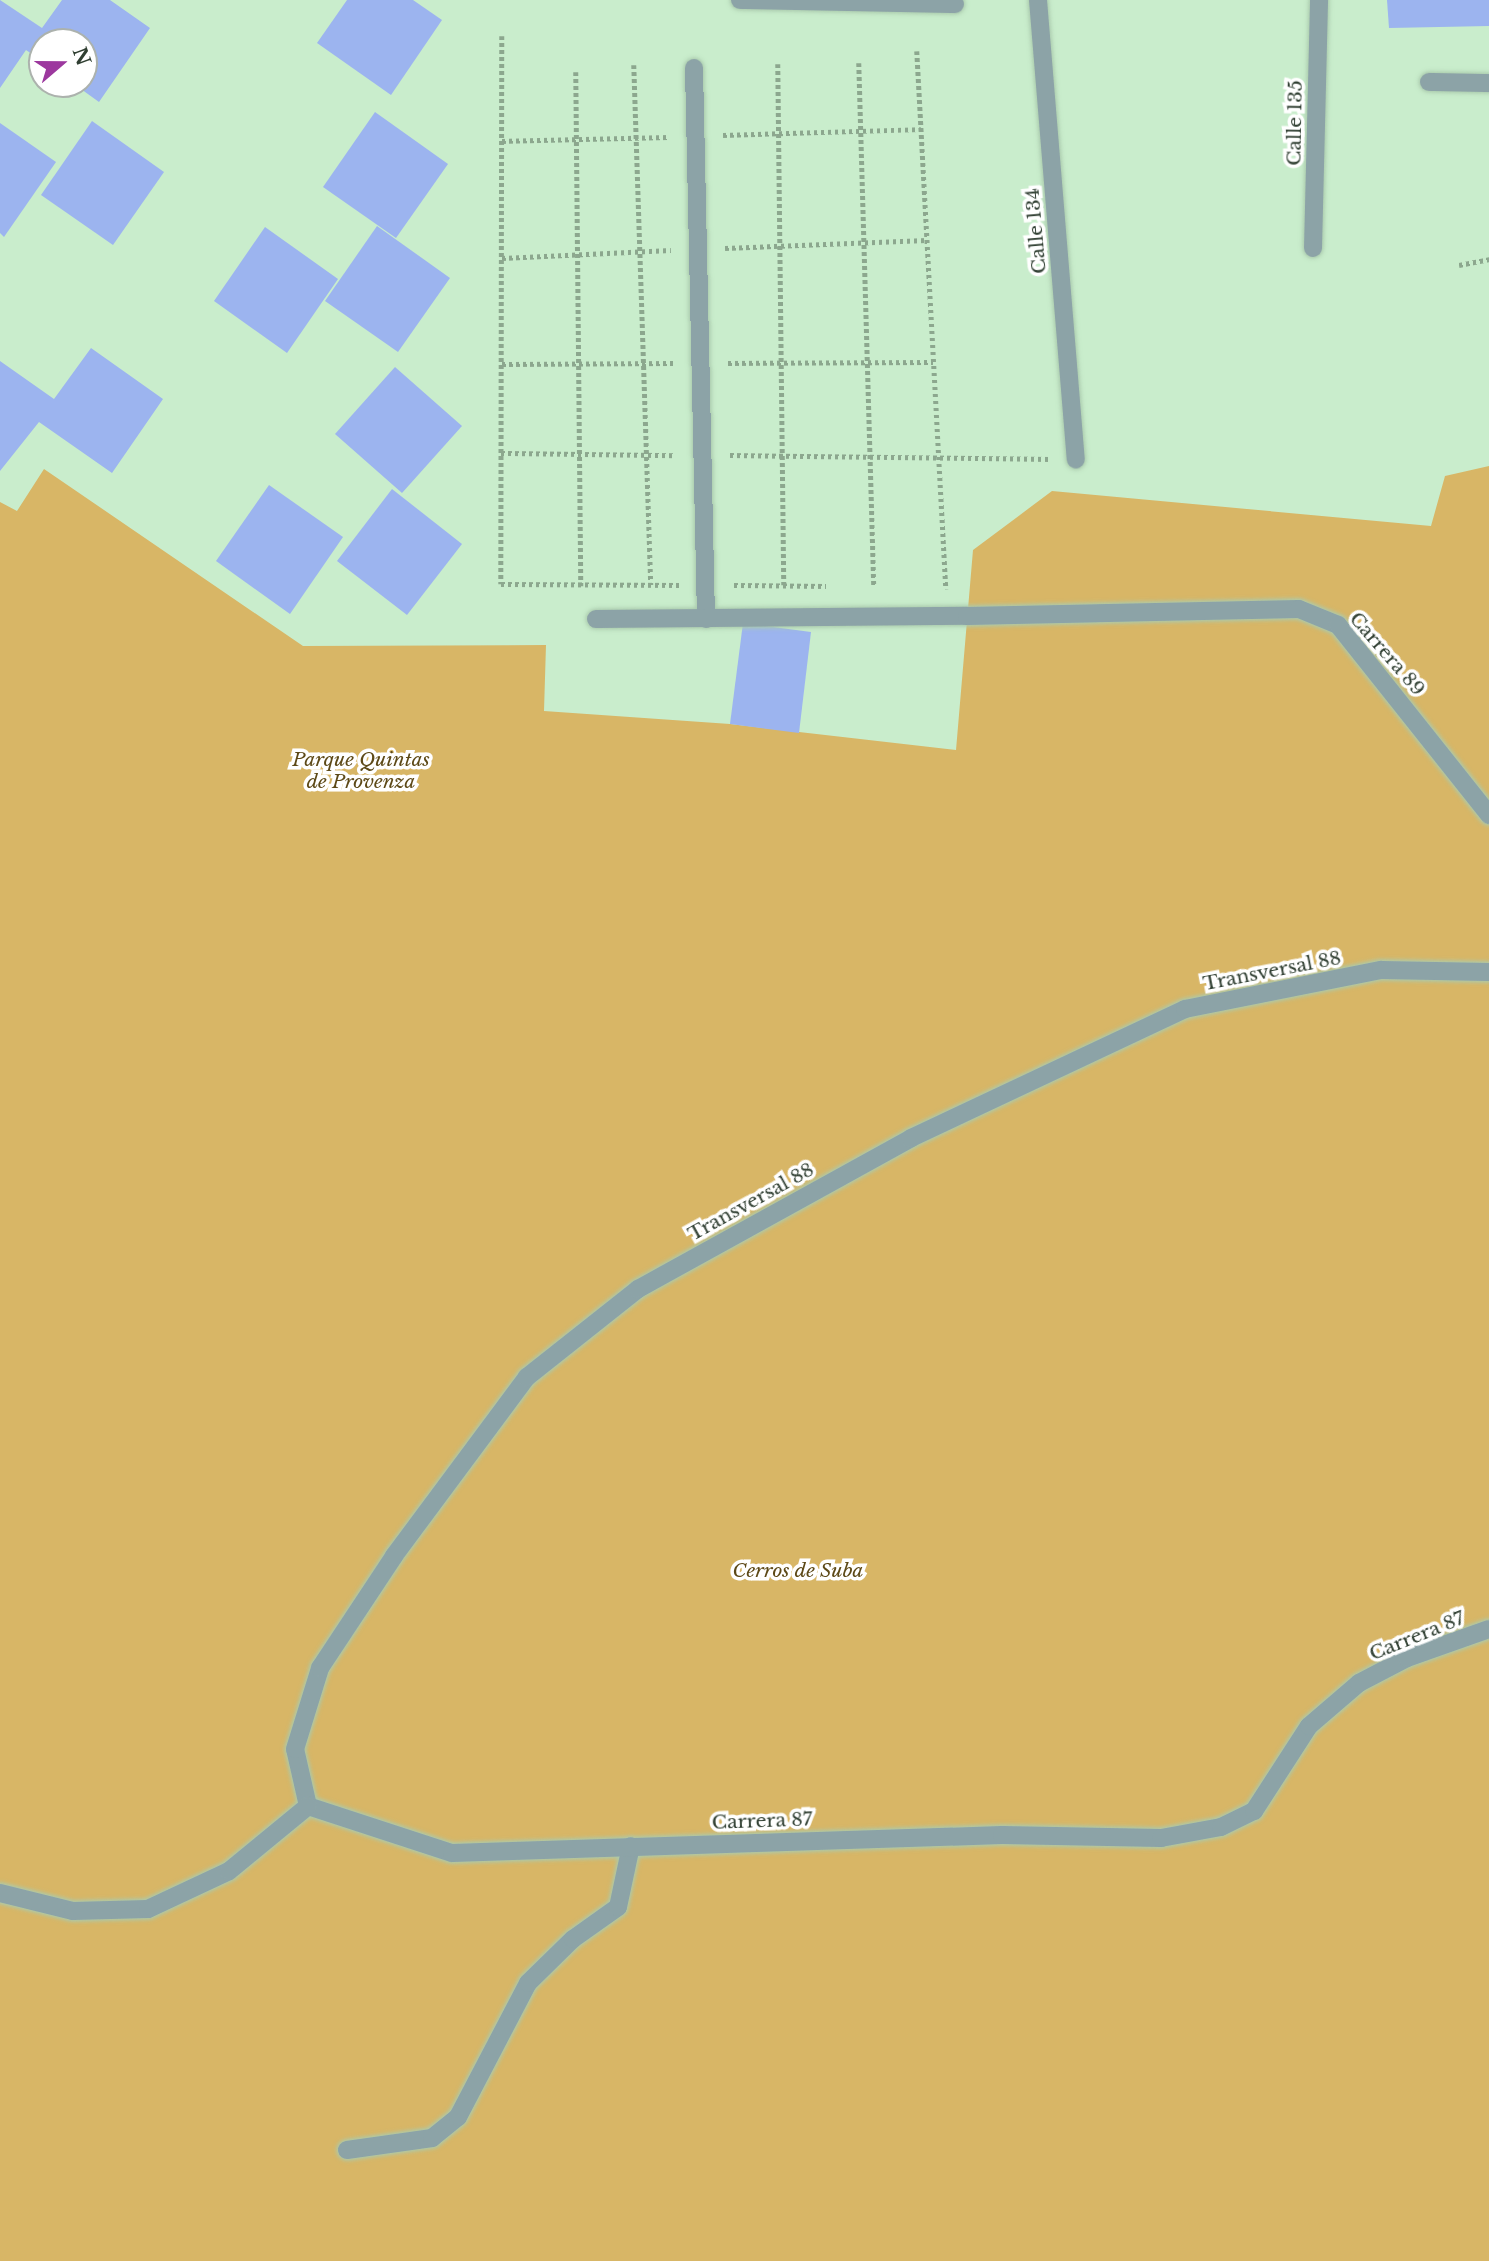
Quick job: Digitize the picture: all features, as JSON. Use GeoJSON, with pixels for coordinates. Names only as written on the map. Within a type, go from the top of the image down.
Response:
{"type":"FeatureCollection","features":[{"type":"Feature","properties":{"kind":"street"},"geometry":{"type":"LineString","coordinates":[[741,0],[956,4]]}},
{"type":"Feature","properties":{"kind":"street","name":"Calle 134"},"geometry":{"type":"LineString","coordinates":[[1038,0],[1076,459]]}},
{"type":"Feature","properties":{"kind":"street","name":"Calle 135"},"geometry":{"type":"LineString","coordinates":[[1313,248],[1319,0]]}},
{"type":"Feature","properties":{"kind":"street"},"geometry":{"type":"LineString","coordinates":[[694,68],[706,619]]}},
{"type":"Feature","properties":{"kind":"street"},"geometry":{"type":"LineString","coordinates":[[1429,82],[1489,83]]}},
{"type":"Feature","properties":{"kind":"street","name":"Carrera 89"},"geometry":{"type":"LineString","coordinates":[[596,620],[1123,614],[1299,609],[1338,625],[1489,815]]}},
{"type":"Feature","properties":{"kind":"street","name":"Transversal 88"},"geometry":{"type":"LineString","coordinates":[[308,1806],[295,1749],[320,1668],[394,1556],[527,1377],[638,1289],[911,1138],[1185,1009],[1381,970],[1489,972]]}},
{"type":"Feature","properties":{"kind":"street","name":"Carrera 87"},"geometry":{"type":"LineString","coordinates":[[308,1806],[452,1853],[1002,1835],[1161,1838],[1221,1828],[1254,1811],[1309,1726],[1359,1683],[1407,1658],[1489,1629]]}},
{"type":"Feature","properties":{"kind":"street"},"geometry":{"type":"LineString","coordinates":[[0,1893],[73,1911],[148,1909],[229,1871],[308,1806]]}},
{"type":"Feature","properties":{"kind":"street"},"geometry":{"type":"LineString","coordinates":[[347,2150],[432,2138],[458,2117],[528,1983],[573,1940],[618,1907],[631,1846]]}},
{"type":"Feature","properties":{"kind":"path"},"geometry":{"type":"LineString","coordinates":[[501,584],[502,36]]}},
{"type":"Feature","properties":{"kind":"path"},"geometry":{"type":"LineString","coordinates":[[917,51],[948,616]]}},
{"type":"Feature","properties":{"kind":"path"},"geometry":{"type":"LineString","coordinates":[[859,63],[875,587]]}},
{"type":"Feature","properties":{"kind":"path"},"geometry":{"type":"LineString","coordinates":[[778,64],[785,585]]}},
{"type":"Feature","properties":{"kind":"path"},"geometry":{"type":"LineString","coordinates":[[634,65],[650,585]]}},
{"type":"Feature","properties":{"kind":"path"},"geometry":{"type":"LineString","coordinates":[[576,72],[581,586]]}},
{"type":"Feature","properties":{"kind":"path"},"geometry":{"type":"LineString","coordinates":[[1459,265],[1489,259]]}},
{"type":"Feature","properties":{"kind":"path"},"geometry":{"type":"LineString","coordinates":[[501,453],[1076,459]]}},
{"type":"Feature","properties":{"kind":"green space","name":"Cerros de Suba"},"geometry":{"type":"Polygon","coordinates":[[[1489,466],[1489,2261],[0,2261],[0,502],[17,511],[44,469],[303,646],[546,645],[544,711],[730,724],[956,750],[973,550],[1052,491],[1431,526],[1445,476],[1489,466]]]}},
{"type":"Feature","properties":{"kind":"building"},"geometry":{"type":"Polygon","coordinates":[[[0,0],[42,28],[28,28],[28,51],[26,50],[0,88],[0,0]]]}},
{"type":"Feature","properties":{"kind":"building"},"geometry":{"type":"Polygon","coordinates":[[[62,0],[110,0],[150,28],[99,102],[93,98],[98,98],[98,28],[42,28],[62,0]]]}},
{"type":"Feature","properties":{"kind":"building"},"geometry":{"type":"Polygon","coordinates":[[[347,0],[413,0],[442,20],[391,95],[317,43],[347,0]]]}},
{"type":"Feature","properties":{"kind":"building"},"geometry":{"type":"Polygon","coordinates":[[[1387,0],[1489,0],[1489,26],[1389,28],[1387,0]]]}},
{"type":"Feature","properties":{"kind":"building"},"geometry":{"type":"Polygon","coordinates":[[[375,112],[448,164],[396,238],[323,187],[375,112]]]}},
{"type":"Feature","properties":{"kind":"building"},"geometry":{"type":"Polygon","coordinates":[[[92,121],[164,172],[113,245],[41,195],[92,121]]]}},
{"type":"Feature","properties":{"kind":"building"},"geometry":{"type":"Polygon","coordinates":[[[0,123],[56,162],[4,237],[0,233],[0,123]]]}},
{"type":"Feature","properties":{"kind":"building"},"geometry":{"type":"Polygon","coordinates":[[[377,226],[450,278],[398,352],[325,301],[377,226]]]}},
{"type":"Feature","properties":{"kind":"building"},"geometry":{"type":"Polygon","coordinates":[[[265,227],[338,279],[287,353],[214,301],[265,227]]]}},
{"type":"Feature","properties":{"kind":"building"},"geometry":{"type":"Polygon","coordinates":[[[91,348],[163,399],[112,473],[39,422],[0,471],[0,361],[54,399],[91,348]]]}},
{"type":"Feature","properties":{"kind":"building"},"geometry":{"type":"Polygon","coordinates":[[[395,367],[462,426],[402,493],[335,434],[395,367]]]}},
{"type":"Feature","properties":{"kind":"building"},"geometry":{"type":"Polygon","coordinates":[[[269,485],[343,537],[290,614],[216,561],[269,485]]]}},
{"type":"Feature","properties":{"kind":"building"},"geometry":{"type":"Polygon","coordinates":[[[392,489],[462,544],[407,615],[337,561],[392,489]]]}},
{"type":"Feature","properties":{"kind":"building"},"geometry":{"type":"Polygon","coordinates":[[[743,623],[811,632],[799,733],[730,724],[743,623]]]}},
{"type":"Feature","properties":{"kind":"park label","name":"Parque Quintas de Provenza"},"geometry":{"type":"Point","coordinates":[361,771]}}]}
